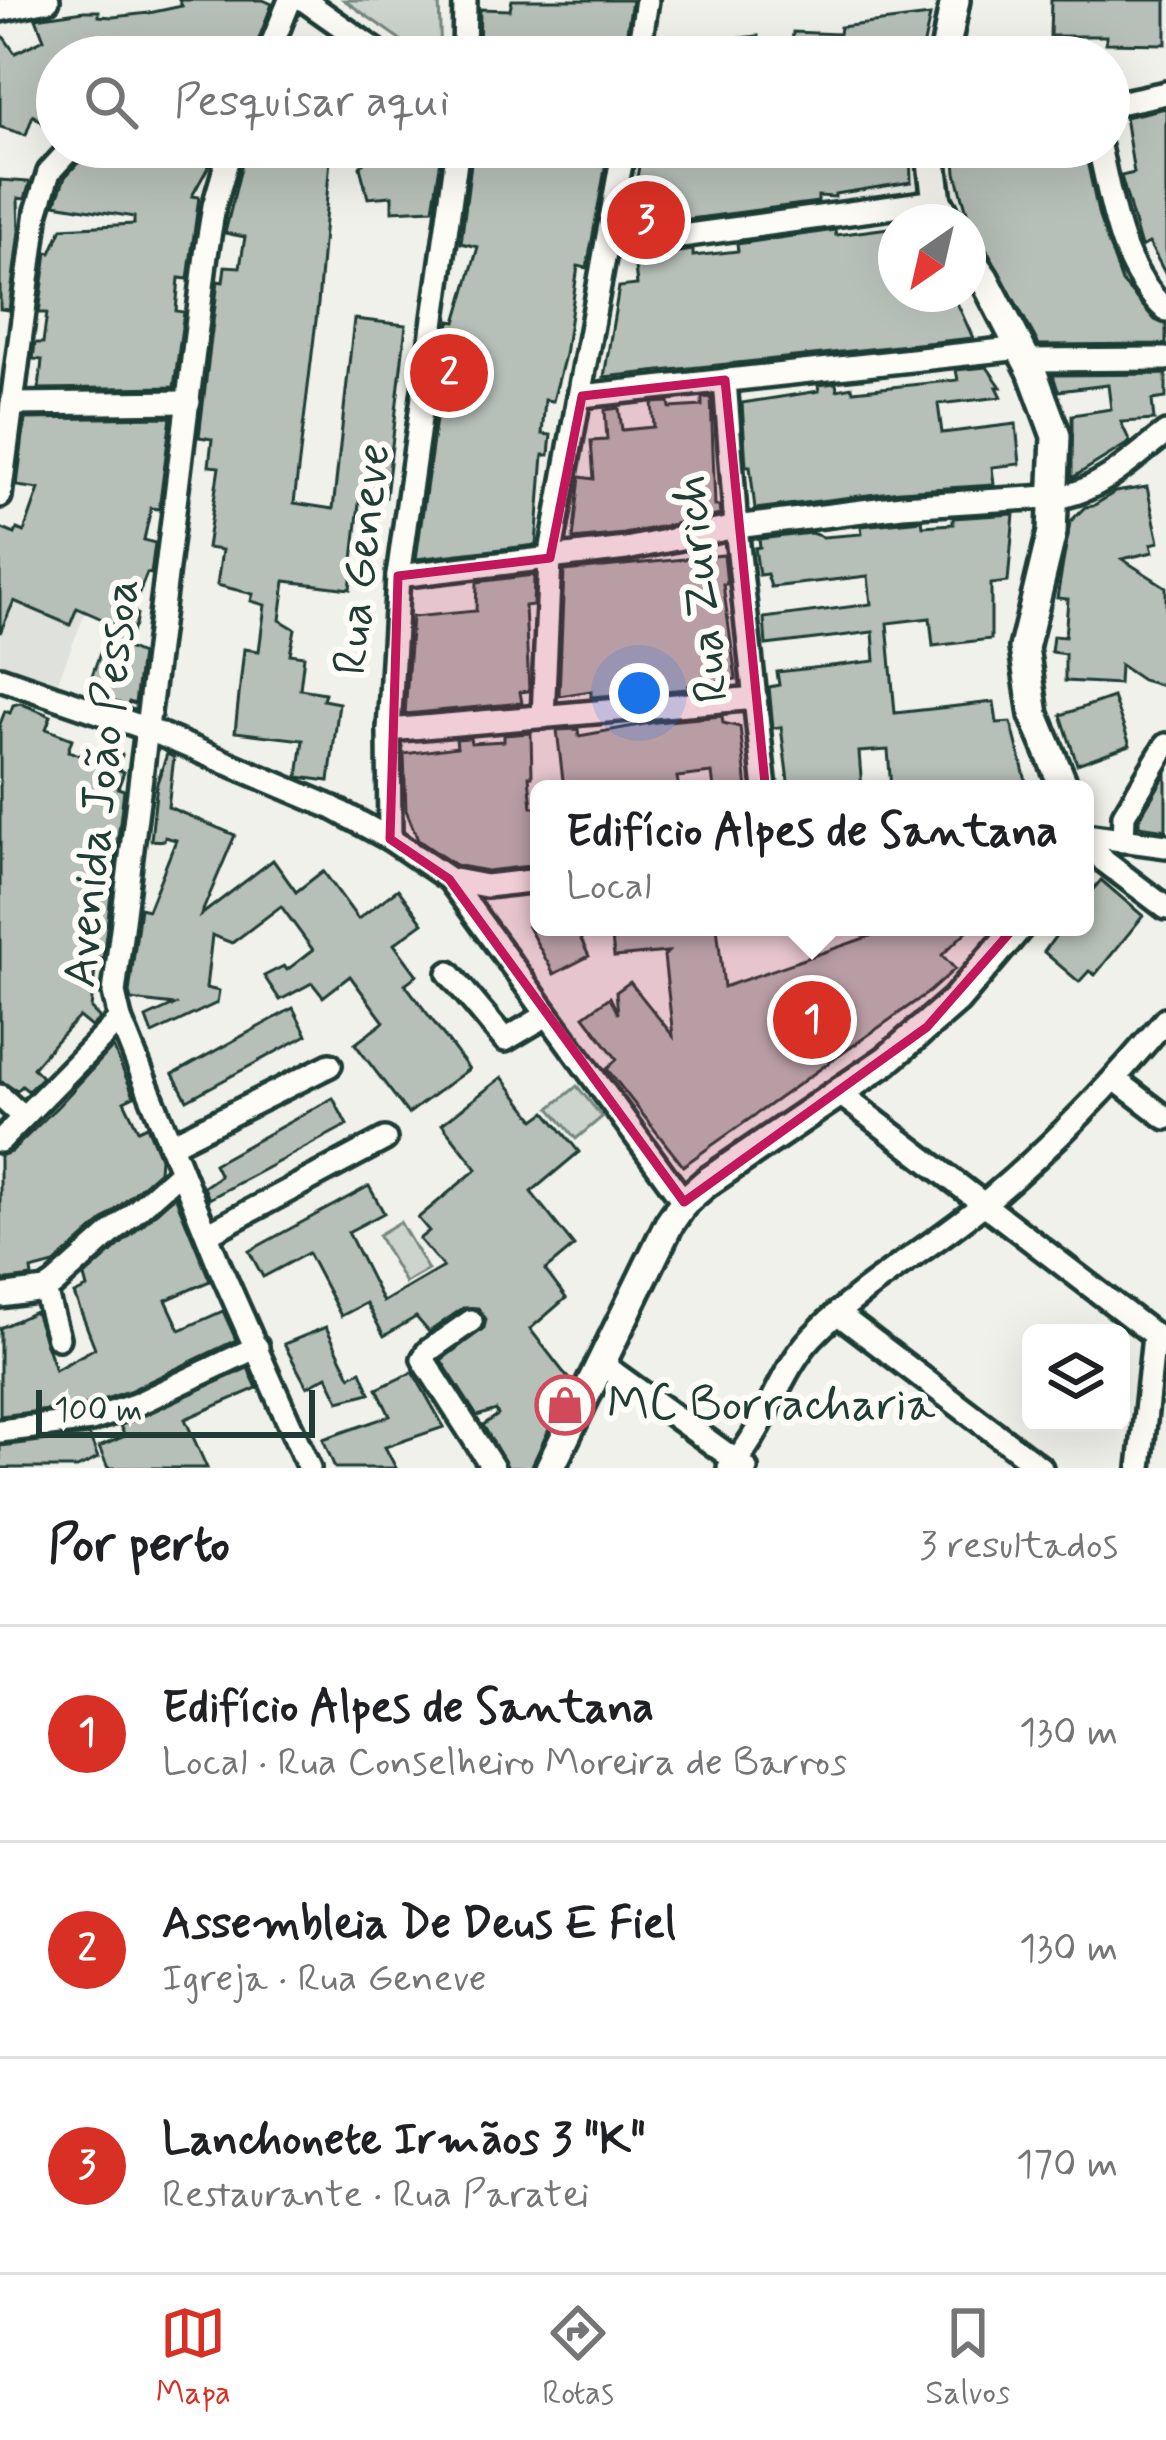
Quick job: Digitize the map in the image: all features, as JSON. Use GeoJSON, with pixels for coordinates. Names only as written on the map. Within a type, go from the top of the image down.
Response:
{"type":"FeatureCollection","features":[{"type":"Feature","properties":{"kind":"main road"},"geometry":{"type":"LineString","coordinates":[[948,36],[955,0]]}},
{"type":"Feature","properties":{"kind":"main road"},"geometry":{"type":"LineString","coordinates":[[938,168],[942,204]]}},
{"type":"Feature","properties":{"kind":"main road"},"geometry":{"type":"LineString","coordinates":[[986,292],[1019,353],[1038,431],[1046,496],[1024,648],[1026,680],[1034,715],[1060,780]]}},
{"type":"Feature","properties":{"kind":"main road"},"geometry":{"type":"LineString","coordinates":[[550,1468],[655,1251],[684,1202],[927,1027],[1010,936]]}},
{"type":"Feature","properties":{"kind":"street"},"geometry":{"type":"LineString","coordinates":[[0,10],[48,0]]}},
{"type":"Feature","properties":{"kind":"street"},"geometry":{"type":"LineString","coordinates":[[275,36],[290,0]]}},
{"type":"Feature","properties":{"kind":"street"},"geometry":{"type":"LineString","coordinates":[[304,0],[355,36]]}},
{"type":"Feature","properties":{"kind":"street"},"geometry":{"type":"LineString","coordinates":[[464,36],[465,0]]}},
{"type":"Feature","properties":{"kind":"street"},"geometry":{"type":"LineString","coordinates":[[641,36],[647,0]]}},
{"type":"Feature","properties":{"kind":"street"},"geometry":{"type":"LineString","coordinates":[[1130,101],[1166,93]]}},
{"type":"Feature","properties":{"kind":"street"},"geometry":{"type":"LineString","coordinates":[[0,496],[7,415],[43,187],[54,168]]}},
{"type":"Feature","properties":{"kind":"street","name":"Avenida João Pessoa"},"geometry":{"type":"LineString","coordinates":[[225,168],[211,222],[115,974],[120,1019],[309,1468]]}},
{"type":"Feature","properties":{"kind":"street","name":"Rua Geneve"},"geometry":{"type":"LineString","coordinates":[[390,838],[389,730],[398,576],[455,168]]}},
{"type":"Feature","properties":{"kind":"street"},"geometry":{"type":"LineString","coordinates":[[543,717],[550,558],[621,168]]}},
{"type":"Feature","properties":{"kind":"street"},"geometry":{"type":"LineString","coordinates":[[1104,168],[1132,269],[1166,310]]}},
{"type":"Feature","properties":{"kind":"street"},"geometry":{"type":"LineString","coordinates":[[608,246],[878,218]]}},
{"type":"Feature","properties":{"kind":"street"},"geometry":{"type":"LineString","coordinates":[[582,396],[1019,353],[1166,359]]}},
{"type":"Feature","properties":{"kind":"street","name":"Rua Zurich"},"geometry":{"type":"LineString","coordinates":[[725,380],[764,780]]}},
{"type":"Feature","properties":{"kind":"street"},"geometry":{"type":"LineString","coordinates":[[7,415],[189,402]]}},
{"type":"Feature","properties":{"kind":"street"},"geometry":{"type":"LineString","coordinates":[[398,576],[626,549],[736,527],[902,506],[1085,491],[1166,433]]}},
{"type":"Feature","properties":{"kind":"street"},"geometry":{"type":"LineString","coordinates":[[0,678],[145,728],[331,807],[390,838],[448,879],[684,1202]]}},
{"type":"Feature","properties":{"kind":"street"},"geometry":{"type":"LineString","coordinates":[[389,730],[756,698]]}},
{"type":"Feature","properties":{"kind":"street"},"geometry":{"type":"LineString","coordinates":[[1145,893],[1138,872],[1145,844],[1124,814],[1166,745]]}},
{"type":"Feature","properties":{"kind":"street"},"geometry":{"type":"LineString","coordinates":[[1094,838],[1145,844]]}},
{"type":"Feature","properties":{"kind":"street"},"geometry":{"type":"LineString","coordinates":[[1094,848],[1166,908]]}},
{"type":"Feature","properties":{"kind":"street"},"geometry":{"type":"LineString","coordinates":[[448,879],[486,886],[530,881]]}},
{"type":"Feature","properties":{"kind":"street"},"geometry":{"type":"LineString","coordinates":[[449,973],[505,1040],[547,1015]]}},
{"type":"Feature","properties":{"kind":"street"},"geometry":{"type":"LineString","coordinates":[[0,1141],[120,1019]]}},
{"type":"Feature","properties":{"kind":"street"},"geometry":{"type":"LineString","coordinates":[[602,1364],[737,1466],[796,1357],[838,1313],[984,1204],[1116,1080],[1166,1019]]}},
{"type":"Feature","properties":{"kind":"street"},"geometry":{"type":"LineString","coordinates":[[170,1144],[330,1065]]}},
{"type":"Feature","properties":{"kind":"street"},"geometry":{"type":"LineString","coordinates":[[1116,1080],[1166,1118]]}},
{"type":"Feature","properties":{"kind":"street"},"geometry":{"type":"LineString","coordinates":[[839,1093],[1160,1340],[1140,1468]]}},
{"type":"Feature","properties":{"kind":"street"},"geometry":{"type":"LineString","coordinates":[[0,1096],[22,1116]]}},
{"type":"Feature","properties":{"kind":"street"},"geometry":{"type":"LineString","coordinates":[[207,1234],[386,1138]]}},
{"type":"Feature","properties":{"kind":"street"},"geometry":{"type":"LineString","coordinates":[[0,1296],[45,1290],[181,1171]]}},
{"type":"Feature","properties":{"kind":"street"},"geometry":{"type":"LineString","coordinates":[[45,1290],[58,1338]]}},
{"type":"Feature","properties":{"kind":"street"},"geometry":{"type":"LineString","coordinates":[[838,1313],[1041,1468]]}},
{"type":"Feature","properties":{"kind":"street"},"geometry":{"type":"LineString","coordinates":[[471,1321],[423,1359],[493,1468]]}},
{"type":"Feature","properties":{"kind":"street"},"geometry":{"type":"LineString","coordinates":[[0,1431],[91,1420],[155,1396],[257,1347]]}},
{"type":"Feature","properties":{"kind":"highlighted area"},"geometry":{"type":"Polygon","coordinates":[[[725,380],[772,854],[1082,834],[1070,864],[927,1027],[684,1202],[449,879],[390,839],[398,576],[550,558],[582,396],[725,380]]]}},
{"type":"Feature","properties":{"kind":"shaded area"},"geometry":{"type":"Polygon","coordinates":[[[344,0],[439,0],[440,36],[395,36],[344,0]]]}},
{"type":"Feature","properties":{"kind":"shaded area"},"geometry":{"type":"Polygon","coordinates":[[[107,558],[55,689],[0,667],[0,601],[107,558]]]}},
{"type":"Feature","properties":{"kind":"shaded area"},"geometry":{"type":"Polygon","coordinates":[[[577,1086],[602,1117],[576,1139],[550,1108],[577,1086]]]}},
{"type":"Feature","properties":{"kind":"shaded area"},"geometry":{"type":"Polygon","coordinates":[[[400,1222],[428,1270],[405,1283],[378,1235],[400,1222]]]}},
{"type":"Feature","properties":{"kind":"building"},"geometry":{"type":"Polygon","coordinates":[[[179,0],[263,0],[272,4],[260,36],[43,36],[36,18],[84,11],[113,17],[182,6],[179,0]]]}},
{"type":"Feature","properties":{"kind":"building"},"geometry":{"type":"Polygon","coordinates":[[[512,0],[632,0],[626,36],[479,36],[480,9],[510,10],[512,0]]]}},
{"type":"Feature","properties":{"kind":"building"},"geometry":{"type":"Polygon","coordinates":[[[1051,0],[1166,0],[1166,44],[1130,43],[1130,36],[1050,36],[1051,0]]]}},
{"type":"Feature","properties":{"kind":"building"},"geometry":{"type":"Polygon","coordinates":[[[930,16],[926,36],[793,36],[793,32],[839,34],[840,27],[930,16]]]}},
{"type":"Feature","properties":{"kind":"building"},"geometry":{"type":"Polygon","coordinates":[[[0,32],[15,53],[36,43],[36,118],[33,115],[26,135],[0,127],[0,32]]]}},
{"type":"Feature","properties":{"kind":"building"},"geometry":{"type":"Polygon","coordinates":[[[1166,108],[1166,275],[1149,243],[1141,247],[1121,176],[1134,173],[1130,116],[1166,108]]]}},
{"type":"Feature","properties":{"kind":"building"},"geometry":{"type":"Polygon","coordinates":[[[73,168],[208,168],[192,196],[199,197],[188,279],[179,278],[176,311],[184,312],[174,387],[39,389],[42,360],[33,359],[35,343],[43,343],[47,313],[39,313],[47,252],[51,253],[62,228],[134,224],[134,217],[55,204],[73,168]]]}},
{"type":"Feature","properties":{"kind":"building"},"geometry":{"type":"Polygon","coordinates":[[[241,168],[329,168],[294,503],[333,509],[354,319],[406,325],[386,497],[360,494],[350,589],[285,581],[280,620],[295,629],[290,654],[304,656],[300,689],[325,693],[323,700],[339,703],[329,781],[298,777],[303,740],[235,732],[244,649],[259,651],[265,605],[251,601],[253,594],[217,585],[222,550],[207,548],[219,467],[209,466],[212,439],[199,437],[218,281],[223,282],[225,266],[240,267],[245,237],[225,233],[241,168]]]}},
{"type":"Feature","properties":{"kind":"building"},"geometry":{"type":"Polygon","coordinates":[[[360,168],[440,168],[433,209],[392,211],[392,196],[368,198],[360,168]]]}},
{"type":"Feature","properties":{"kind":"building"},"geometry":{"type":"Polygon","coordinates":[[[470,168],[605,168],[587,268],[578,266],[565,355],[553,401],[545,400],[542,434],[551,435],[549,455],[543,455],[536,545],[416,559],[450,321],[456,322],[478,247],[461,243],[470,168]]]}},
{"type":"Feature","properties":{"kind":"building"},"geometry":{"type":"Polygon","coordinates":[[[639,168],[911,168],[911,182],[818,196],[818,202],[629,227],[639,168]]]}},
{"type":"Feature","properties":{"kind":"building"},"geometry":{"type":"Polygon","coordinates":[[[956,168],[1088,168],[1099,217],[1122,282],[1155,320],[1166,325],[1166,344],[1039,345],[986,249],[986,204],[965,204],[956,168]]]}},
{"type":"Feature","properties":{"kind":"building"},"geometry":{"type":"Polygon","coordinates":[[[0,180],[30,182],[25,199],[18,198],[19,231],[9,310],[0,309],[0,180]]]}},
{"type":"Feature","properties":{"kind":"building"},"geometry":{"type":"Polygon","coordinates":[[[878,229],[878,312],[961,312],[973,338],[604,377],[619,287],[637,285],[634,258],[693,250],[693,256],[738,251],[737,244],[835,230],[836,235],[878,229]]]}},
{"type":"Feature","properties":{"kind":"building"},"geometry":{"type":"Polygon","coordinates":[[[987,367],[1002,397],[938,404],[942,433],[1016,424],[1020,464],[992,467],[994,485],[755,509],[750,466],[746,466],[742,403],[819,391],[818,385],[836,383],[837,390],[852,387],[853,391],[958,380],[956,370],[987,367]]]}},
{"type":"Feature","properties":{"kind":"building"},"geometry":{"type":"Polygon","coordinates":[[[1166,374],[1166,398],[1152,400],[1154,420],[1121,422],[1130,442],[1072,478],[1072,415],[1111,409],[1108,385],[1058,391],[1053,375],[1166,374]]]}},
{"type":"Feature","properties":{"kind":"building"},"geometry":{"type":"Polygon","coordinates":[[[711,397],[715,506],[720,515],[573,539],[580,477],[594,479],[591,441],[607,440],[605,410],[619,408],[622,430],[654,427],[652,403],[669,402],[670,408],[702,406],[702,398],[711,397]]]}},
{"type":"Feature","properties":{"kind":"building"},"geometry":{"type":"Polygon","coordinates":[[[171,417],[159,509],[151,508],[144,540],[155,543],[151,574],[147,573],[132,611],[137,614],[135,625],[125,647],[141,654],[135,704],[127,706],[86,692],[111,623],[77,608],[70,625],[14,601],[0,633],[0,528],[24,532],[39,489],[17,486],[25,419],[171,417]]]}},
{"type":"Feature","properties":{"kind":"building"},"geometry":{"type":"Polygon","coordinates":[[[1147,487],[1159,542],[1151,544],[1153,552],[1122,559],[1166,587],[1166,687],[1142,680],[1120,665],[1119,684],[1065,681],[1065,654],[1051,652],[1053,636],[1065,637],[1068,599],[1057,598],[1070,522],[1085,507],[1115,492],[1147,487]]]}},
{"type":"Feature","properties":{"kind":"building"},"geometry":{"type":"Polygon","coordinates":[[[1014,514],[1008,582],[991,584],[991,639],[933,646],[930,618],[887,623],[895,713],[994,702],[997,723],[1011,722],[1026,780],[890,780],[888,750],[859,752],[861,780],[788,780],[781,727],[773,728],[769,687],[779,685],[777,672],[875,661],[873,632],[766,645],[764,618],[871,604],[868,576],[771,587],[767,574],[759,575],[755,548],[760,547],[759,539],[862,534],[861,526],[922,520],[923,526],[953,524],[953,518],[1014,514]]]}},
{"type":"Feature","properties":{"kind":"building"},"geometry":{"type":"Polygon","coordinates":[[[724,555],[727,584],[723,584],[736,679],[688,689],[559,696],[564,571],[724,555]]]}},
{"type":"Feature","properties":{"kind":"building"},"geometry":{"type":"Polygon","coordinates":[[[534,575],[533,605],[525,606],[529,691],[520,692],[522,703],[405,714],[412,617],[476,611],[477,582],[534,575]]]}},
{"type":"Feature","properties":{"kind":"building"},"geometry":{"type":"Polygon","coordinates":[[[1113,697],[1130,745],[1077,764],[1061,715],[1113,697]]]}},
{"type":"Feature","properties":{"kind":"building"},"geometry":{"type":"Polygon","coordinates":[[[20,703],[51,716],[46,729],[72,739],[68,751],[96,761],[101,748],[122,755],[117,769],[124,772],[118,788],[124,790],[103,959],[96,958],[91,1009],[100,1018],[91,1027],[79,1017],[33,1068],[42,1077],[28,1091],[22,1086],[17,1091],[0,1081],[0,724],[5,711],[10,713],[20,703]]]}},
{"type":"Feature","properties":{"kind":"building"},"geometry":{"type":"Polygon","coordinates":[[[722,716],[723,723],[740,727],[746,780],[713,780],[712,773],[678,780],[563,780],[557,730],[578,729],[579,736],[722,716]]]}},
{"type":"Feature","properties":{"kind":"building"},"geometry":{"type":"Polygon","coordinates":[[[531,733],[530,866],[487,871],[455,865],[418,840],[406,810],[404,754],[457,747],[456,739],[504,741],[504,735],[531,733]]]}},
{"type":"Feature","properties":{"kind":"building"},"geometry":{"type":"Polygon","coordinates":[[[167,754],[174,757],[168,807],[235,835],[201,915],[273,860],[296,892],[323,871],[358,919],[398,889],[423,923],[394,944],[417,975],[405,984],[469,1069],[408,1114],[355,1044],[384,1022],[350,976],[323,997],[312,983],[280,1000],[264,976],[284,966],[287,970],[313,950],[281,906],[232,943],[212,935],[206,988],[219,991],[217,1003],[152,1034],[146,1018],[174,1005],[131,1000],[129,993],[140,908],[148,910],[176,840],[151,840],[157,783],[167,754]]]}},
{"type":"Feature","properties":{"kind":"building"},"geometry":{"type":"Polygon","coordinates":[[[1166,774],[1166,830],[1139,826],[1139,819],[1166,774]]]}},
{"type":"Feature","properties":{"kind":"building"},"geometry":{"type":"Polygon","coordinates":[[[1101,880],[1143,916],[1095,975],[1089,971],[1079,982],[1044,952],[1056,936],[1094,936],[1094,888],[1101,880]]]}},
{"type":"Feature","properties":{"kind":"building"},"geometry":{"type":"Polygon","coordinates":[[[533,936],[579,936],[589,956],[554,974],[533,936]]]}},
{"type":"Feature","properties":{"kind":"building"},"geometry":{"type":"Polygon","coordinates":[[[612,936],[718,936],[724,987],[870,936],[962,936],[942,955],[955,969],[929,992],[683,1166],[607,1069],[617,1059],[584,1016],[610,997],[618,1014],[616,992],[630,982],[673,1036],[664,956],[668,952],[614,957],[612,936]]]}},
{"type":"Feature","properties":{"kind":"building"},"geometry":{"type":"Polygon","coordinates":[[[293,1008],[307,1035],[187,1100],[173,1074],[293,1008]]]}},
{"type":"Feature","properties":{"kind":"building"},"geometry":{"type":"Polygon","coordinates":[[[113,1047],[134,1096],[124,1101],[138,1130],[147,1126],[160,1158],[159,1171],[54,1264],[31,1270],[32,1277],[0,1281],[0,1156],[11,1152],[113,1047]]]}},
{"type":"Feature","properties":{"kind":"building"},"geometry":{"type":"Polygon","coordinates":[[[502,1077],[535,1120],[546,1112],[579,1152],[531,1192],[574,1246],[545,1270],[566,1298],[530,1329],[571,1382],[531,1468],[508,1468],[483,1425],[498,1415],[496,1410],[477,1416],[441,1360],[484,1328],[486,1319],[478,1308],[463,1308],[429,1332],[416,1317],[384,1336],[366,1303],[341,1316],[308,1253],[263,1277],[249,1251],[369,1186],[384,1213],[348,1232],[383,1302],[443,1267],[419,1239],[429,1231],[418,1218],[477,1169],[442,1124],[502,1077]]]}},
{"type":"Feature","properties":{"kind":"building"},"geometry":{"type":"Polygon","coordinates":[[[333,1098],[347,1125],[209,1199],[204,1187],[220,1176],[214,1164],[333,1098]]]}},
{"type":"Feature","properties":{"kind":"building"},"geometry":{"type":"Polygon","coordinates":[[[175,1196],[210,1281],[166,1300],[180,1330],[223,1311],[236,1340],[129,1391],[88,1405],[0,1416],[0,1328],[35,1312],[55,1370],[95,1348],[74,1294],[87,1288],[84,1277],[175,1196]]]}},
{"type":"Feature","properties":{"kind":"building"},"geometry":{"type":"Polygon","coordinates":[[[326,1327],[350,1376],[361,1371],[370,1393],[339,1401],[327,1376],[307,1387],[284,1344],[326,1327]]]}},
{"type":"Feature","properties":{"kind":"building"},"geometry":{"type":"Polygon","coordinates":[[[248,1368],[257,1388],[185,1419],[207,1468],[108,1468],[99,1447],[125,1436],[120,1426],[248,1368]]]}},
{"type":"Feature","properties":{"kind":"building"},"geometry":{"type":"Polygon","coordinates":[[[413,1372],[444,1427],[385,1447],[396,1468],[335,1468],[323,1439],[390,1416],[377,1389],[413,1372]]]}},
{"type":"Feature","properties":{"kind":"building"},"geometry":{"type":"Polygon","coordinates":[[[89,1435],[98,1458],[77,1468],[0,1468],[0,1446],[89,1435]]]}},
{"type":"Feature","properties":{"kind":"place","name":"Lanchonete Irmãos 3 \"K\""},"geometry":{"type":"Point","coordinates":[646,220]}},
{"type":"Feature","properties":{"kind":"place","name":"Assembleia De Deus E Fiel"},"geometry":{"type":"Point","coordinates":[449,373]}},
{"type":"Feature","properties":{"kind":"place","name":"Edifício Alpes de Santana"},"geometry":{"type":"Point","coordinates":[812,1020]}},
{"type":"Feature","properties":{"kind":"place","name":"MC Borracharia"},"geometry":{"type":"Point","coordinates":[565,1405]}}]}
